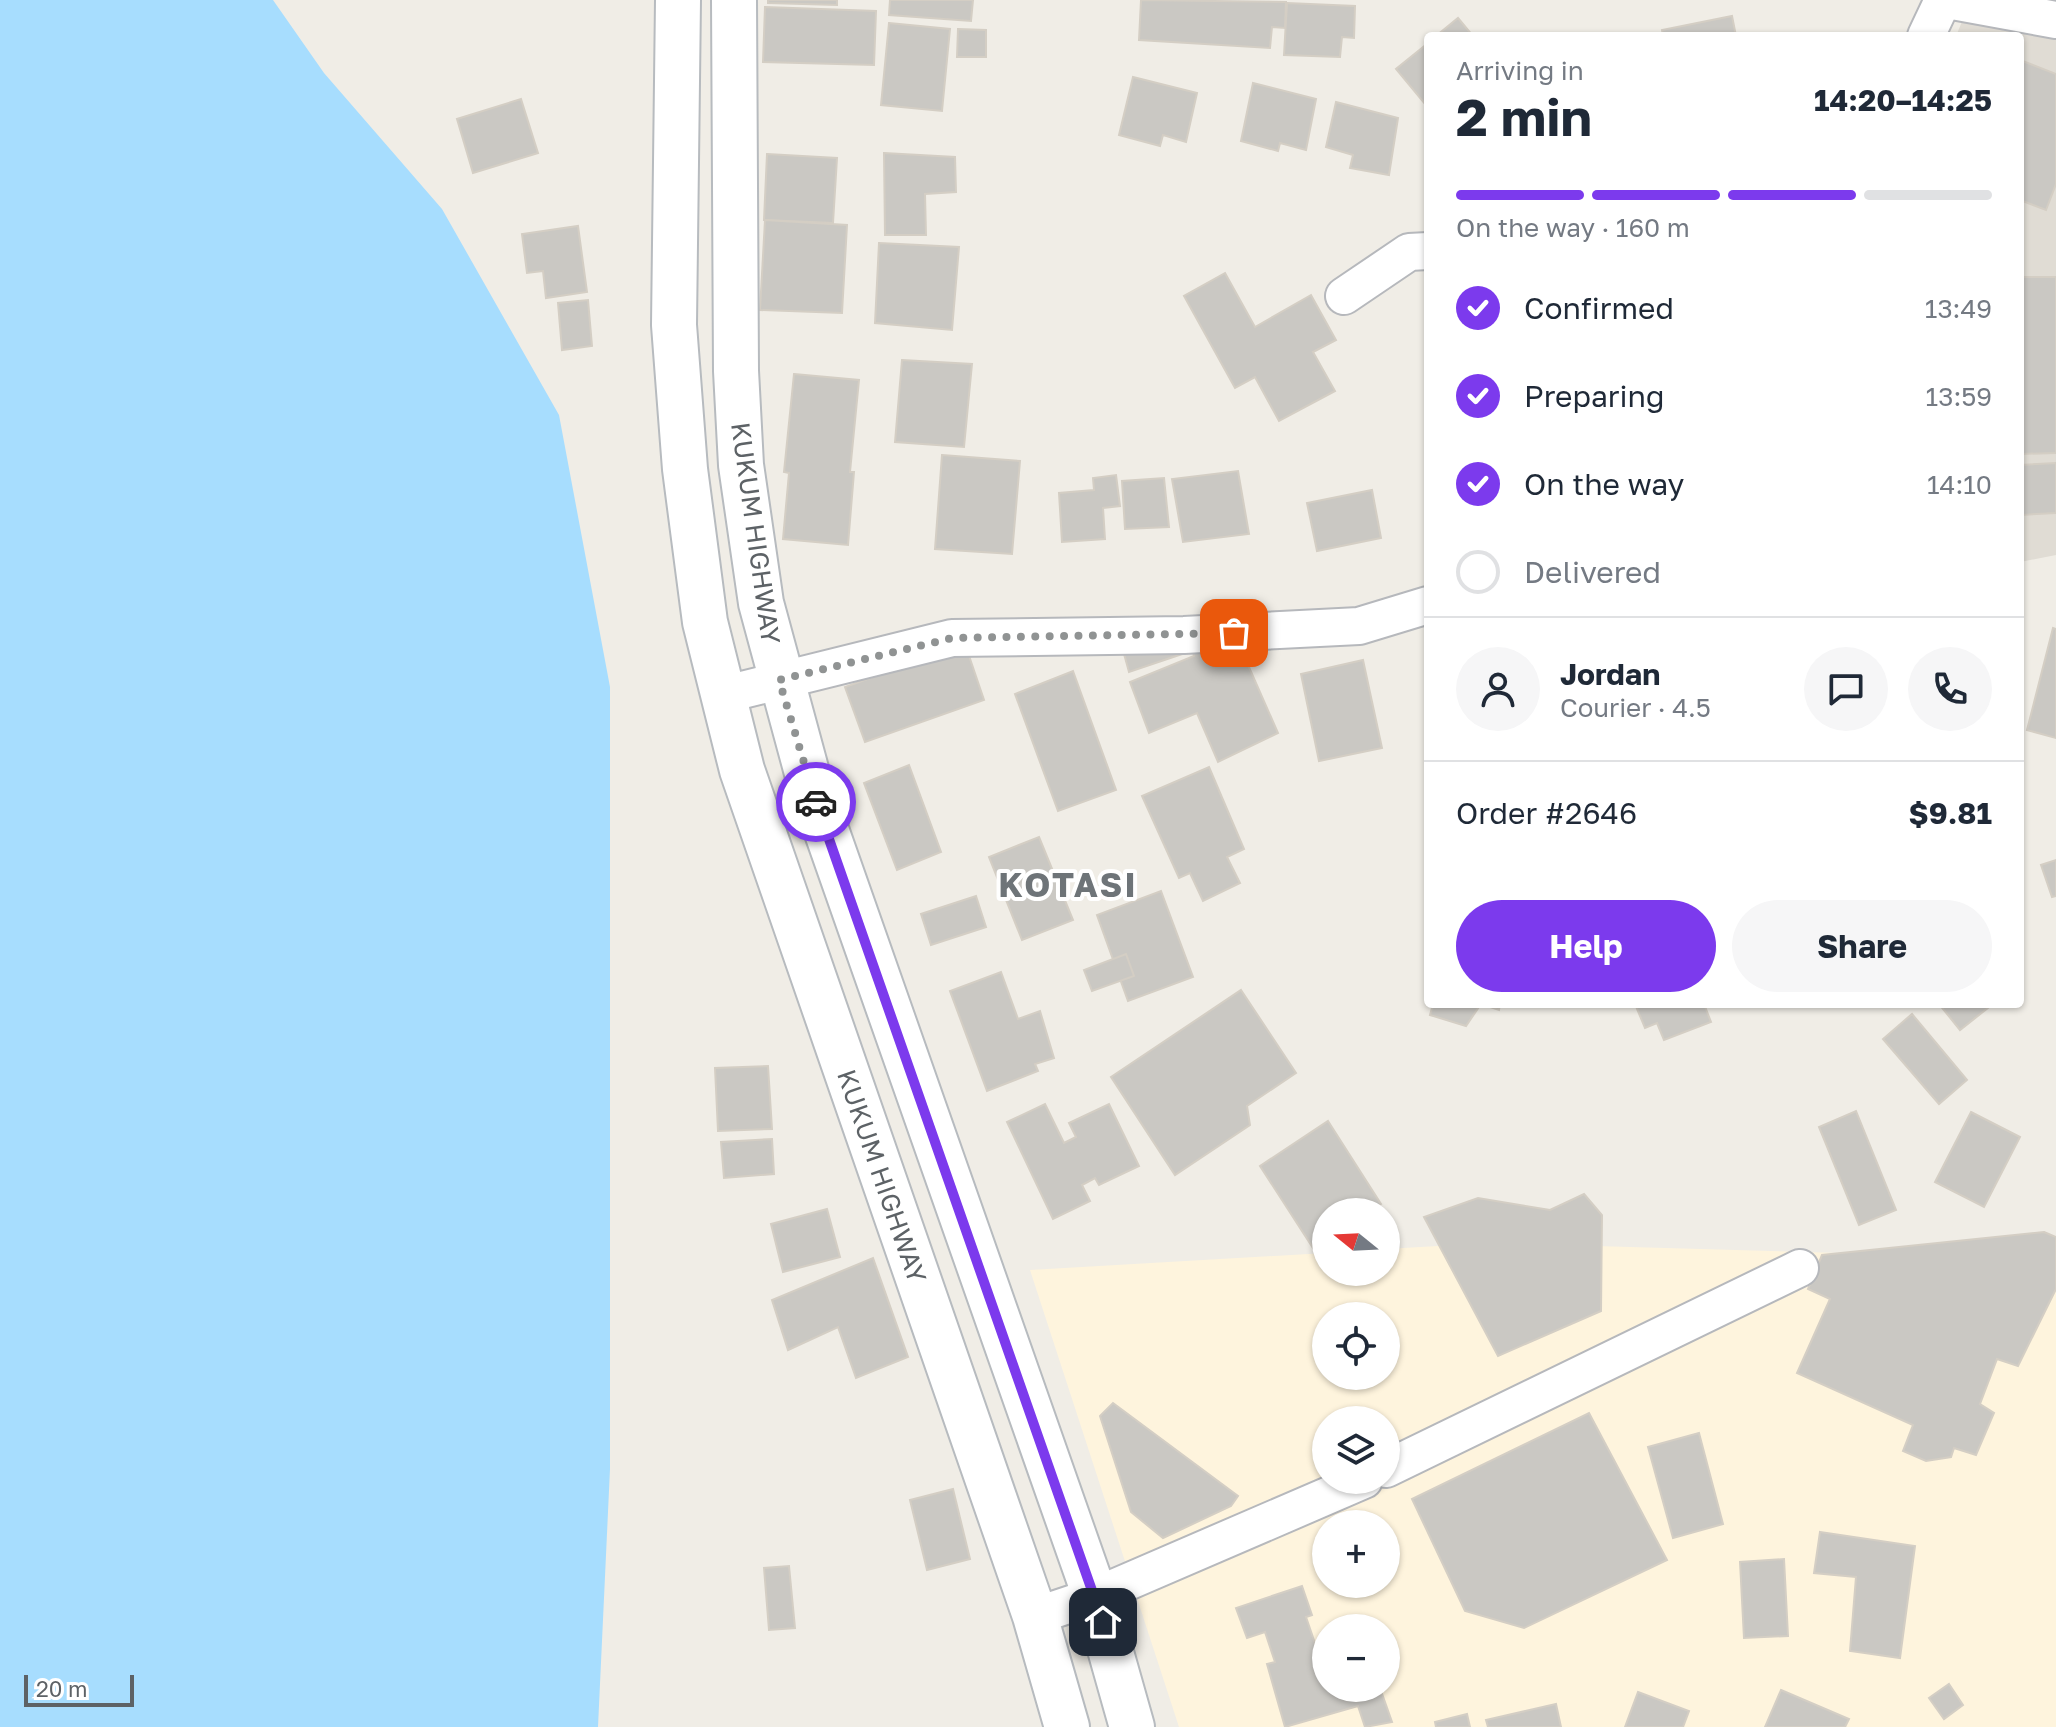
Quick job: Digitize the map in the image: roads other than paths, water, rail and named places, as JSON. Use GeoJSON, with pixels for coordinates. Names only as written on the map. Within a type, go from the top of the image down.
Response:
{"type":"FeatureCollection","features":[{"type":"Feature","properties":{"kind":"main road","name":"KUKUM HIGHWAY"},"geometry":{"type":"LineString","coordinates":[[678,0],[674,266],[677,366],[705,622],[742,770],[1035,1616],[1067,1727]]}},
{"type":"Feature","properties":{"kind":"main road","name":"KUKUM HIGHWAY"},"geometry":{"type":"LineString","coordinates":[[734,0],[734,310],[741,465],[761,603],[779,680],[825,829],[1095,1596],[1132,1727]]}},
{"type":"Feature","properties":{"kind":"street"},"geometry":{"type":"LineString","coordinates":[[1928,32],[1945,0],[2056,20]]}},
{"type":"Feature","properties":{"kind":"street"},"geometry":{"type":"LineString","coordinates":[[1344,296],[1409,252],[1424,251]]}},
{"type":"Feature","properties":{"kind":"street"},"geometry":{"type":"LineString","coordinates":[[722,695],[952,638],[1184,635],[1359,626],[1424,606]]}},
{"type":"Feature","properties":{"kind":"street"},"geometry":{"type":"LineString","coordinates":[[1400,1462],[1800,1268]]}},
{"type":"Feature","properties":{"kind":"street"},"geometry":{"type":"LineString","coordinates":[[1035,1616],[1095,1596],[1332,1494]]}},
{"type":"Feature","properties":{"kind":"water"},"geometry":{"type":"Polygon","coordinates":[[[0,0],[273,0],[324,73],[442,209],[559,415],[610,687],[610,1469],[598,1727],[0,1727],[0,0]]]}},
{"type":"Feature","properties":{"kind":"district","name":"KOTASI"},"geometry":{"type":"Point","coordinates":[1068,884]}}]}
